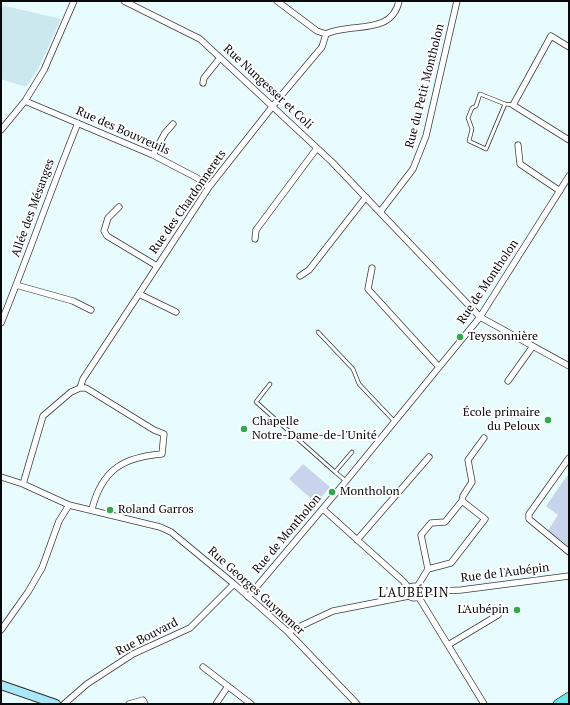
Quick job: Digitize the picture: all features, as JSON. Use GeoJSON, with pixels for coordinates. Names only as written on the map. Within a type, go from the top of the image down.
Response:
{"type":"FeatureCollection","features":[{"type":"Feature","properties":{"kind":"main road"},"geometry":{"type":"LineString","coordinates":[[558,704],[569,697]]}},
{"type":"Feature","properties":{"kind":"street"},"geometry":{"type":"LineString","coordinates":[[1,130],[25,101],[44,70],[74,1]]}},
{"type":"Feature","properties":{"kind":"street","name":"Rue Nungesser et Coli"},"geometry":{"type":"LineString","coordinates":[[124,1],[200,39],[317,148],[366,197],[480,317],[569,366]]}},
{"type":"Feature","properties":{"kind":"street"},"geometry":{"type":"LineString","coordinates":[[277,1],[317,31],[326,34],[338,30],[374,26],[383,22],[391,18],[400,1]]}},
{"type":"Feature","properties":{"kind":"street","name":"Rue du Petit Montholon"},"geometry":{"type":"LineString","coordinates":[[380,212],[413,169],[426,136],[457,1]]}},
{"type":"Feature","properties":{"kind":"street","name":"Rue des Chardonnerets"},"geometry":{"type":"LineString","coordinates":[[80,388],[83,379],[209,187],[322,47],[326,34]]}},
{"type":"Feature","properties":{"kind":"street"},"geometry":{"type":"LineString","coordinates":[[569,47],[551,36],[513,105],[569,140]]}},
{"type":"Feature","properties":{"kind":"street"},"geometry":{"type":"LineString","coordinates":[[203,83],[204,78],[220,58]]}},
{"type":"Feature","properties":{"kind":"street","name":"Rue des Bouvreuils"},"geometry":{"type":"LineString","coordinates":[[25,101],[153,155],[197,178],[209,187]]}},
{"type":"Feature","properties":{"kind":"street","name":"Allée des Mésanges"},"geometry":{"type":"LineString","coordinates":[[1,322],[78,123]]}},
{"type":"Feature","properties":{"kind":"street"},"geometry":{"type":"LineString","coordinates":[[153,155],[173,124]]}},
{"type":"Feature","properties":{"kind":"street"},"geometry":{"type":"LineString","coordinates":[[518,145],[520,164],[560,191]]}},
{"type":"Feature","properties":{"kind":"street"},"geometry":{"type":"LineString","coordinates":[[255,239],[256,230],[317,148]]}},
{"type":"Feature","properties":{"kind":"street","name":"Rue de Montholon"},"geometry":{"type":"LineString","coordinates":[[248,597],[323,509],[480,317],[569,176]]}},
{"type":"Feature","properties":{"kind":"street"},"geometry":{"type":"LineString","coordinates":[[300,276],[309,270],[366,197]]}},
{"type":"Feature","properties":{"kind":"street"},"geometry":{"type":"LineString","coordinates":[[120,207],[108,218],[104,231],[107,236],[157,266]]}},
{"type":"Feature","properties":{"kind":"street"},"geometry":{"type":"LineString","coordinates":[[372,268],[368,289],[439,367]]}},
{"type":"Feature","properties":{"kind":"street"},"geometry":{"type":"LineString","coordinates":[[16,285],[73,301],[91,310]]}},
{"type":"Feature","properties":{"kind":"street"},"geometry":{"type":"LineString","coordinates":[[139,294],[176,312]]}},
{"type":"Feature","properties":{"kind":"street"},"geometry":{"type":"LineString","coordinates":[[508,381],[533,346]]}},
{"type":"Feature","properties":{"kind":"street"},"geometry":{"type":"LineString","coordinates":[[23,484],[43,416],[71,392],[80,388],[86,388],[154,430],[164,434],[162,454],[145,455],[132,459],[120,466],[106,477],[95,497],[92,509]]}},
{"type":"Feature","properties":{"kind":"street"},"geometry":{"type":"LineString","coordinates":[[288,632],[333,611],[409,596],[414,598],[428,569],[421,535],[431,523],[445,522],[462,501],[463,496],[472,482],[468,460],[484,438]]}},
{"type":"Feature","properties":{"kind":"street"},"geometry":{"type":"LineString","coordinates":[[358,540],[429,457]]}},
{"type":"Feature","properties":{"kind":"street"},"geometry":{"type":"LineString","coordinates":[[569,458],[529,514],[529,519],[569,552]]}},
{"type":"Feature","properties":{"kind":"street","name":"Rue Georges Guynemer"},"geometry":{"type":"LineString","coordinates":[[1,476],[23,484],[69,505],[92,509],[160,527],[171,532],[234,584],[288,632],[357,704]]}},
{"type":"Feature","properties":{"kind":"street"},"geometry":{"type":"LineString","coordinates":[[428,569],[451,563],[485,519],[462,501]]}},
{"type":"Feature","properties":{"kind":"street"},"geometry":{"type":"LineString","coordinates":[[1,630],[28,592],[42,568],[59,521],[69,505]]}},
{"type":"Feature","properties":{"kind":"street"},"geometry":{"type":"LineString","coordinates":[[323,509],[409,588]]}},
{"type":"Feature","properties":{"kind":"street","name":"Rue de l'Aubépin"},"geometry":{"type":"LineString","coordinates":[[418,592],[462,590],[569,576]]}},
{"type":"Feature","properties":{"kind":"street","name":"Rue Bouvard"},"geometry":{"type":"LineString","coordinates":[[64,704],[87,684],[133,654],[190,628],[234,584]]}},
{"type":"Feature","properties":{"kind":"street"},"geometry":{"type":"LineString","coordinates":[[409,588],[413,586],[418,592],[484,704]]}},
{"type":"Feature","properties":{"kind":"street"},"geometry":{"type":"LineString","coordinates":[[409,588],[407,592],[409,596]]}},
{"type":"Feature","properties":{"kind":"street"},"geometry":{"type":"LineString","coordinates":[[448,645],[498,615]]}},
{"type":"Feature","properties":{"kind":"street"},"geometry":{"type":"LineString","coordinates":[[203,667],[251,704]]}},
{"type":"Feature","properties":{"kind":"street"},"geometry":{"type":"LineString","coordinates":[[1,685],[56,704]]}},
{"type":"Feature","properties":{"kind":"street"},"geometry":{"type":"LineString","coordinates":[[216,704],[228,686]]}},
{"type":"Feature","properties":{"kind":"street"},"geometry":{"type":"LineString","coordinates":[[129,704],[143,700],[145,704]]}},
{"type":"Feature","properties":{"kind":"lane"},"geometry":{"type":"LineString","coordinates":[[505,104],[486,149],[469,141],[472,129],[468,118],[472,108],[476,106],[480,94],[505,104],[513,105]]}},
{"type":"Feature","properties":{"kind":"lane"},"geometry":{"type":"LineString","coordinates":[[318,332],[353,369],[359,384],[394,421]]}},
{"type":"Feature","properties":{"kind":"lane"},"geometry":{"type":"LineString","coordinates":[[270,384],[256,402],[346,481]]}},
{"type":"Feature","properties":{"kind":"lane"},"geometry":{"type":"LineString","coordinates":[[335,472],[352,452]]}},
{"type":"Feature","properties":{"kind":"shaded area"},"geometry":{"type":"Polygon","coordinates":[[[1,5],[61,19],[39,67],[26,87],[1,79],[1,5]]]}},
{"type":"Feature","properties":{"kind":"shaded area"},"geometry":{"type":"Polygon","coordinates":[[[303,464],[330,487],[316,503],[289,479],[303,464]]]}},
{"type":"Feature","properties":{"kind":"shaded area"},"geometry":{"type":"Polygon","coordinates":[[[569,473],[569,549],[547,532],[558,515],[546,506],[569,473]]]}},
{"type":"Feature","properties":{"kind":"place","name":"Teyssonnière"},"geometry":{"type":"Point","coordinates":[460,337]}},
{"type":"Feature","properties":{"kind":"place","name":"École primaire du Peloux"},"geometry":{"type":"Point","coordinates":[548,420]}},
{"type":"Feature","properties":{"kind":"place","name":"Chapelle Notre-Dame-de-l'Unité"},"geometry":{"type":"Point","coordinates":[244,429]}},
{"type":"Feature","properties":{"kind":"place","name":"Montholon"},"geometry":{"type":"Point","coordinates":[332,492]}},
{"type":"Feature","properties":{"kind":"place","name":"Roland Garros"},"geometry":{"type":"Point","coordinates":[110,510]}},
{"type":"Feature","properties":{"kind":"place","name":"L'Aubépin"},"geometry":{"type":"Point","coordinates":[517,610]}},
{"type":"Feature","properties":{"kind":"district","name":"L'AUBÉPIN"},"geometry":{"type":"Point","coordinates":[414,593]}}]}
